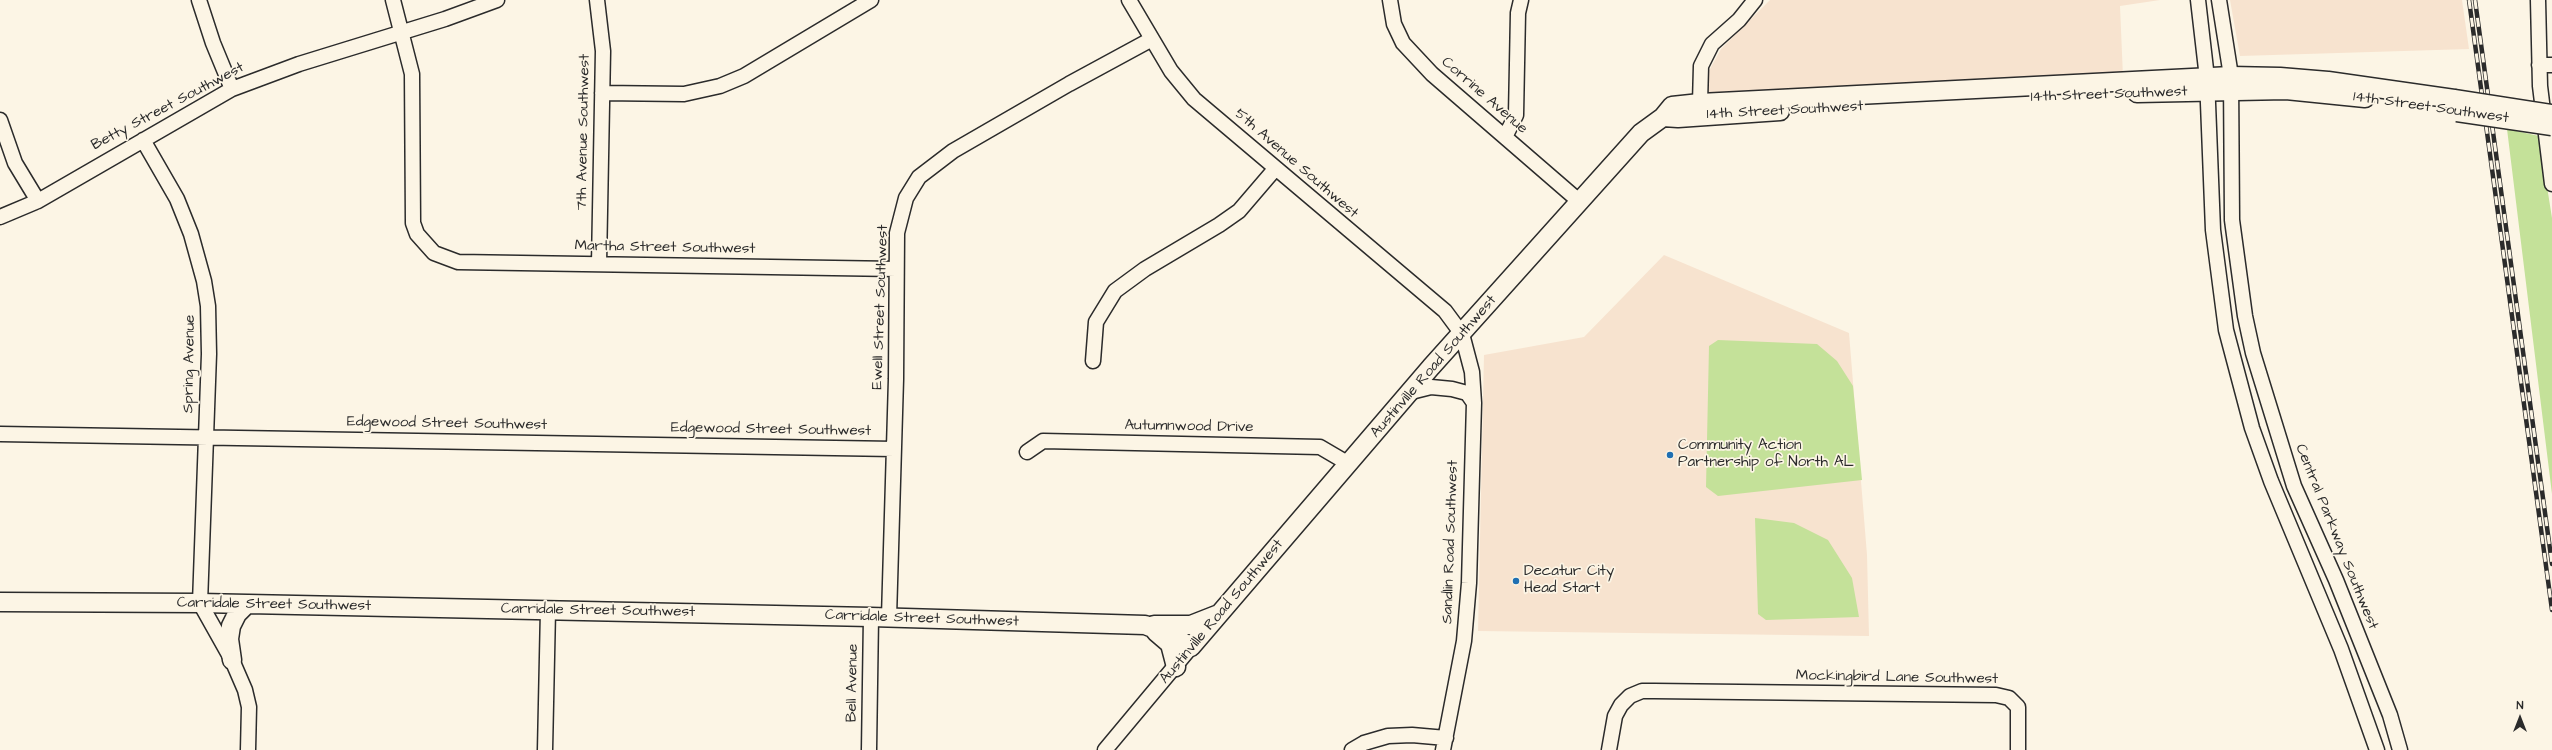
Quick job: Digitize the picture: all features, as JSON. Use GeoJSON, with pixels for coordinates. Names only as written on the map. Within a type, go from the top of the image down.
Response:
{"type":"FeatureCollection","features":[{"type":"Feature","properties":{"kind":"main road","name":"14th Street Southwest"},"geometry":{"type":"LineString","coordinates":[[1700,102],[2232,84],[2280,77],[2328,81],[2454,105],[2552,126]]}},
{"type":"Feature","properties":{"kind":"main road","name":"14th Street Southwest"},"geometry":{"type":"LineString","coordinates":[[1664,117],[1678,118],[2055,96],[2208,84]]}},
{"type":"Feature","properties":{"kind":"main road","name":"Austinville Road Southwest"},"geometry":{"type":"LineString","coordinates":[[1192,647],[1410,392],[1641,133],[1664,117],[1672,106],[1700,102]]}},
{"type":"Feature","properties":{"kind":"main road","name":"14th Street Southwest"},"geometry":{"type":"LineString","coordinates":[[2454,105],[2552,114]]}},
{"type":"Feature","properties":{"kind":"main road","name":"Carridale Street Southwest"},"geometry":{"type":"LineString","coordinates":[[0,602],[200,603],[880,617],[1145,625],[1171,635],[1192,647]]}},
{"type":"Feature","properties":{"kind":"main road"},"geometry":{"type":"LineString","coordinates":[[232,660],[229,645],[231,626],[237,614],[247,604]]}},
{"type":"Feature","properties":{"kind":"main road"},"geometry":{"type":"LineString","coordinates":[[1145,625],[1190,625],[1219,614]]}},
{"type":"Feature","properties":{"kind":"main road"},"geometry":{"type":"LineString","coordinates":[[1145,625],[1170,644],[1176,667]]}},
{"type":"Feature","properties":{"kind":"street"},"geometry":{"type":"LineString","coordinates":[[200,0],[213,43],[232,89]]}},
{"type":"Feature","properties":{"kind":"street"},"geometry":{"type":"LineString","coordinates":[[393,0],[402,33]]}},
{"type":"Feature","properties":{"kind":"street","name":"Betty Street Southwest"},"geometry":{"type":"LineString","coordinates":[[0,217],[38,201],[232,89],[299,64],[402,33],[497,0]]}},
{"type":"Feature","properties":{"kind":"street","name":"7th Avenue Southwest"},"geometry":{"type":"LineString","coordinates":[[597,0],[603,51],[599,264]]}},
{"type":"Feature","properties":{"kind":"street"},"geometry":{"type":"LineString","coordinates":[[602,93],[684,94],[720,86],[744,76],[871,0]]}},
{"type":"Feature","properties":{"kind":"street","name":"5th Avenue Southwest"},"geometry":{"type":"LineString","coordinates":[[1129,0],[1171,71],[1194,98],[1275,169],[1445,311],[1462,334]]}},
{"type":"Feature","properties":{"kind":"street","name":"Corrine Avenue"},"geometry":{"type":"LineString","coordinates":[[1390,0],[1394,24],[1403,43],[1432,74],[1580,202]]}},
{"type":"Feature","properties":{"kind":"street"},"geometry":{"type":"LineString","coordinates":[[1505,137],[1516,115],[1518,13],[1521,0]]}},
{"type":"Feature","properties":{"kind":"street"},"geometry":{"type":"LineString","coordinates":[[1700,102],[1702,66],[1712,44],[1739,20],[1755,0]]}},
{"type":"Feature","properties":{"kind":"street"},"geometry":{"type":"LineString","coordinates":[[2198,0],[2208,84],[2213,230],[2217,273],[2226,330],[2240,386],[2271,481],[2341,649],[2377,750]]}},
{"type":"Feature","properties":{"kind":"street","name":"Central Parkway Southwest"},"geometry":{"type":"LineString","coordinates":[[2219,0],[2232,84],[2232,220],[2245,316],[2254,353],[2294,486],[2339,587],[2390,715],[2400,750]]}},
{"type":"Feature","properties":{"kind":"street"},"geometry":{"type":"LineString","coordinates":[[2538,0],[2546,65],[2552,184]]}},
{"type":"Feature","properties":{"kind":"street","name":"Martha Street Southwest"},"geometry":{"type":"LineString","coordinates":[[402,33],[412,74],[413,87],[413,223],[417,234],[434,253],[458,262],[896,269]]}},
{"type":"Feature","properties":{"kind":"street","name":"Ewell Street Southwest"},"geometry":{"type":"LineString","coordinates":[[880,617],[894,449],[896,269],[899,221],[906,198],[919,177],[953,151],[1068,84],[1152,39]]}},
{"type":"Feature","properties":{"kind":"street"},"geometry":{"type":"LineString","coordinates":[[0,120],[15,163],[38,201]]}},
{"type":"Feature","properties":{"kind":"street","name":"Spring Avenue"},"geometry":{"type":"LineString","coordinates":[[143,140],[177,199],[192,234],[204,281],[208,306],[209,342],[200,603]]}},
{"type":"Feature","properties":{"kind":"street"},"geometry":{"type":"LineString","coordinates":[[1093,361],[1096,322],[1115,291],[1145,268],[1219,225],[1239,211],[1275,169]]}},
{"type":"Feature","properties":{"kind":"street","name":"Sandlin Road Southwest"},"geometry":{"type":"LineString","coordinates":[[1444,744],[1467,619],[1474,403],[1472,372],[1462,334]]}},
{"type":"Feature","properties":{"kind":"street"},"geometry":{"type":"LineString","coordinates":[[1410,392],[1431,387],[1452,388],[1467,393],[1474,403]]}},
{"type":"Feature","properties":{"kind":"street","name":"Edgewood Street Southwest"},"geometry":{"type":"LineString","coordinates":[[0,434],[894,449]]}},
{"type":"Feature","properties":{"kind":"street","name":"Autumnwood Drive"},"geometry":{"type":"LineString","coordinates":[[1027,452],[1043,442],[1320,447],[1349,464]]}},
{"type":"Feature","properties":{"kind":"street"},"geometry":{"type":"LineString","coordinates":[[200,603],[232,660],[248,700],[248,750]]}},
{"type":"Feature","properties":{"kind":"street"},"geometry":{"type":"LineString","coordinates":[[545,750],[548,610]]}},
{"type":"Feature","properties":{"kind":"street","name":"Bell Avenue"},"geometry":{"type":"LineString","coordinates":[[869,750],[880,617]]}},
{"type":"Feature","properties":{"kind":"street","name":"Austinville Road Southwest"},"geometry":{"type":"LineString","coordinates":[[1105,750],[1192,647]]}},
{"type":"Feature","properties":{"kind":"street","name":"Mockingbird Lane Southwest"},"geometry":{"type":"LineString","coordinates":[[1609,750],[1615,716],[1620,705],[1630,696],[1642,691],[1996,696],[2009,698],[2018,708],[2018,750]]}},
{"type":"Feature","properties":{"kind":"street"},"geometry":{"type":"LineString","coordinates":[[1352,750],[1364,743],[1388,736],[1444,744]]}},
{"type":"Feature","properties":{"kind":"shaded area"},"geometry":{"type":"Polygon","coordinates":[[[1770,0],[2160,0],[2120,6],[2123,77],[1715,97],[1699,89],[1721,49],[1770,0]]]}},
{"type":"Feature","properties":{"kind":"shaded area"},"geometry":{"type":"Polygon","coordinates":[[[2230,0],[2462,0],[2469,49],[2240,56],[2230,0]]]}},
{"type":"Feature","properties":{"kind":"shaded area","name":"Community Action Partnership of North AL"},"geometry":{"type":"Polygon","coordinates":[[[1664,255],[1849,333],[1867,555],[1869,636],[1478,631],[1484,355],[1584,337],[1664,255]]]}},
{"type":"Feature","properties":{"kind":"green space"},"geometry":{"type":"Polygon","coordinates":[[[2507,129],[2539,136],[2552,218],[2552,494],[2507,129]]]}},
{"type":"Feature","properties":{"kind":"green space"},"geometry":{"type":"Polygon","coordinates":[[[1718,340],[1817,344],[1837,361],[1853,386],[1862,480],[1718,496],[1706,487],[1709,346],[1718,340]]]}},
{"type":"Feature","properties":{"kind":"green space"},"geometry":{"type":"Polygon","coordinates":[[[1755,518],[1794,523],[1828,540],[1852,578],[1859,617],[1766,620],[1758,614],[1755,518]]]}},
{"type":"Feature","properties":{"kind":"railway"},"geometry":{"type":"LineString","coordinates":[[2469,0],[2552,610]]}},
{"type":"Feature","properties":{"kind":"railway"},"geometry":{"type":"LineString","coordinates":[[2475,0],[2552,564]]}},
{"type":"Feature","properties":{"kind":"place","name":"Community Action Partnership of North AL"},"geometry":{"type":"Point","coordinates":[1670,455]}},
{"type":"Feature","properties":{"kind":"place","name":"Decatur City Head Start"},"geometry":{"type":"Point","coordinates":[1516,581]}}]}
